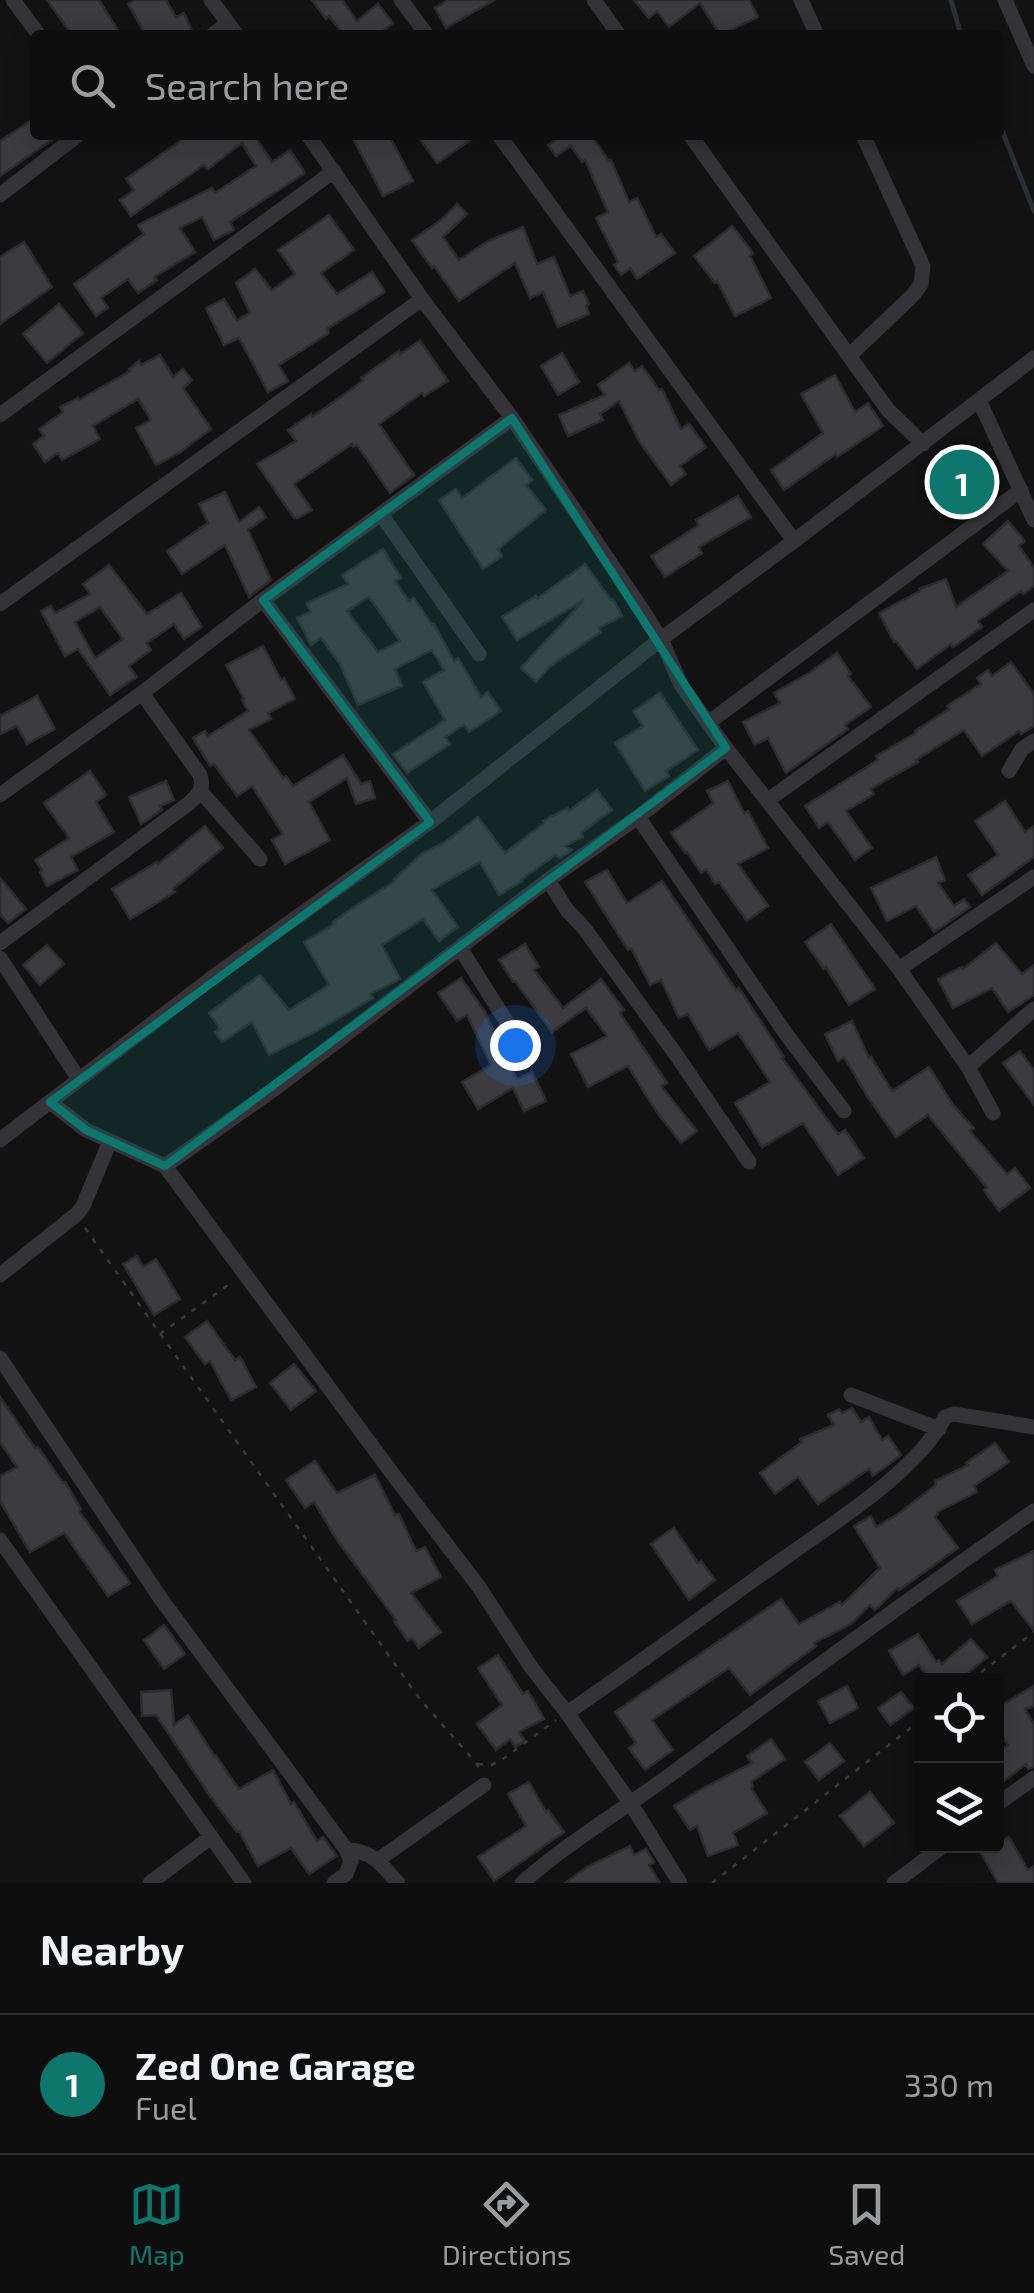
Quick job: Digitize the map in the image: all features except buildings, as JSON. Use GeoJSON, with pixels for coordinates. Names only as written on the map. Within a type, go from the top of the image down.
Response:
{"type":"FeatureCollection","features":[{"type":"Feature","properties":{"kind":"street"},"geometry":{"type":"LineString","coordinates":[[13,0],[35,30]]}},
{"type":"Feature","properties":{"kind":"street"},"geometry":{"type":"LineString","coordinates":[[211,0],[233,29]]}},
{"type":"Feature","properties":{"kind":"street"},"geometry":{"type":"LineString","coordinates":[[401,0],[423,30]]}},
{"type":"Feature","properties":{"kind":"street"},"geometry":{"type":"LineString","coordinates":[[594,0],[615,30]]}},
{"type":"Feature","properties":{"kind":"street"},"geometry":{"type":"LineString","coordinates":[[801,0],[815,30]]}},
{"type":"Feature","properties":{"kind":"street"},"geometry":{"type":"LineString","coordinates":[[1004,0],[1034,66]]}},
{"type":"Feature","properties":{"kind":"street"},"geometry":{"type":"LineString","coordinates":[[0,195],[72,140]]}},
{"type":"Feature","properties":{"kind":"street"},"geometry":{"type":"LineString","coordinates":[[312,140],[422,299],[512,418],[660,640],[681,686],[899,970],[968,1067],[994,1113]]}},
{"type":"Feature","properties":{"kind":"street"},"geometry":{"type":"LineString","coordinates":[[503,140],[794,541]]}},
{"type":"Feature","properties":{"kind":"street"},"geometry":{"type":"LineString","coordinates":[[694,140],[888,410],[924,444]]}},
{"type":"Feature","properties":{"kind":"street"},"geometry":{"type":"LineString","coordinates":[[849,356],[921,284],[922,266],[865,140]]}},
{"type":"Feature","properties":{"kind":"street"},"geometry":{"type":"LineString","coordinates":[[0,415],[334,171]]}},
{"type":"Feature","properties":{"kind":"street"},"geometry":{"type":"LineString","coordinates":[[0,604],[422,299]]}},
{"type":"Feature","properties":{"kind":"street"},"geometry":{"type":"LineString","coordinates":[[0,1140],[217,974],[430,822],[660,640],[1034,358]]}},
{"type":"Feature","properties":{"kind":"street"},"geometry":{"type":"LineString","coordinates":[[980,400],[1034,520]]}},
{"type":"Feature","properties":{"kind":"street"},"geometry":{"type":"LineString","coordinates":[[0,794],[512,418]]}},
{"type":"Feature","properties":{"kind":"street"},"geometry":{"type":"LineString","coordinates":[[708,723],[1021,490]]}},
{"type":"Feature","properties":{"kind":"street"},"geometry":{"type":"LineString","coordinates":[[381,514],[478,654]]}},
{"type":"Feature","properties":{"kind":"street"},"geometry":{"type":"LineString","coordinates":[[264,600],[430,822]]}},
{"type":"Feature","properties":{"kind":"street"},"geometry":{"type":"LineString","coordinates":[[768,800],[1034,610]]}},
{"type":"Feature","properties":{"kind":"street"},"geometry":{"type":"LineString","coordinates":[[0,942],[201,792],[200,775],[142,693]]}},
{"type":"Feature","properties":{"kind":"street"},"geometry":{"type":"LineString","coordinates":[[1009,771],[1022,749],[1034,740]]}},
{"type":"Feature","properties":{"kind":"street"},"geometry":{"type":"LineString","coordinates":[[165,1166],[277,1087],[726,748]]}},
{"type":"Feature","properties":{"kind":"street"},"geometry":{"type":"LineString","coordinates":[[201,792],[260,859]]}},
{"type":"Feature","properties":{"kind":"street"},"geometry":{"type":"LineString","coordinates":[[638,817],[786,1034],[844,1111]]}},
{"type":"Feature","properties":{"kind":"street"},"geometry":{"type":"LineString","coordinates":[[899,970],[1034,878]]}},
{"type":"Feature","properties":{"kind":"street"},"geometry":{"type":"LineString","coordinates":[[548,880],[678,1056],[749,1162]]}},
{"type":"Feature","properties":{"kind":"street"},"geometry":{"type":"LineString","coordinates":[[460,948],[523,1048]]}},
{"type":"Feature","properties":{"kind":"street"},"geometry":{"type":"LineString","coordinates":[[0,958],[78,1078]]}},
{"type":"Feature","properties":{"kind":"street"},"geometry":{"type":"LineString","coordinates":[[968,1067],[1034,1009]]}},
{"type":"Feature","properties":{"kind":"street"},"geometry":{"type":"LineString","coordinates":[[50,1102],[86,1130],[165,1166],[479,1587],[531,1667],[631,1804],[680,1883]]}},
{"type":"Feature","properties":{"kind":"street"},"geometry":{"type":"LineString","coordinates":[[0,1275],[83,1206],[110,1142]]}},
{"type":"Feature","properties":{"kind":"street"},"geometry":{"type":"LineString","coordinates":[[0,1358],[162,1600],[346,1849],[351,1861],[346,1874],[334,1883]]}},
{"type":"Feature","properties":{"kind":"street"},"geometry":{"type":"LineString","coordinates":[[851,1395],[938,1429]]}},
{"type":"Feature","properties":{"kind":"street"},"geometry":{"type":"LineString","coordinates":[[567,1713],[861,1502],[914,1459],[944,1417],[954,1414],[1034,1427]]}},
{"type":"Feature","properties":{"kind":"street"},"geometry":{"type":"LineString","coordinates":[[522,1883],[876,1622],[1034,1511]]}},
{"type":"Feature","properties":{"kind":"street"},"geometry":{"type":"LineString","coordinates":[[0,1540],[244,1883]]}},
{"type":"Feature","properties":{"kind":"street"},"geometry":{"type":"LineString","coordinates":[[1004,1799],[1034,1778]]}},
{"type":"Feature","properties":{"kind":"street"},"geometry":{"type":"LineString","coordinates":[[378,1860],[484,1786]]}},
{"type":"Feature","properties":{"kind":"street"},"geometry":{"type":"LineString","coordinates":[[150,1883],[211,1837]]}},
{"type":"Feature","properties":{"kind":"street"},"geometry":{"type":"LineString","coordinates":[[346,1849],[366,1852],[398,1883]]}},
{"type":"Feature","properties":{"kind":"street"},"geometry":{"type":"LineString","coordinates":[[894,1883],[934,1853]]}},
{"type":"Feature","properties":{"kind":"path"},"geometry":{"type":"LineString","coordinates":[[76,1214],[418,1698],[477,1764],[500,1761],[567,1713]]}},
{"type":"Feature","properties":{"kind":"path"},"geometry":{"type":"LineString","coordinates":[[159,1334],[244,1274]]}},
{"type":"Feature","properties":{"kind":"path"},"geometry":{"type":"LineString","coordinates":[[981,1673],[1034,1632]]}},
{"type":"Feature","properties":{"kind":"path"},"geometry":{"type":"LineString","coordinates":[[712,1883],[914,1726]]}},
{"type":"Feature","properties":{"kind":"highlighted area"},"geometry":{"type":"Polygon","coordinates":[[[512,418],[726,748],[165,1166],[86,1130],[50,1102],[430,822],[263,600],[512,418]]]}},
{"type":"Feature","properties":{"kind":"waterway"},"geometry":{"type":"LineString","coordinates":[[951,0],[960,30]]}},
{"type":"Feature","properties":{"kind":"waterway"},"geometry":{"type":"LineString","coordinates":[[1004,136],[1034,211]]}},
{"type":"Feature","properties":{"kind":"place","name":"Zed One Garage"},"geometry":{"type":"Point","coordinates":[962,482]}}]}
